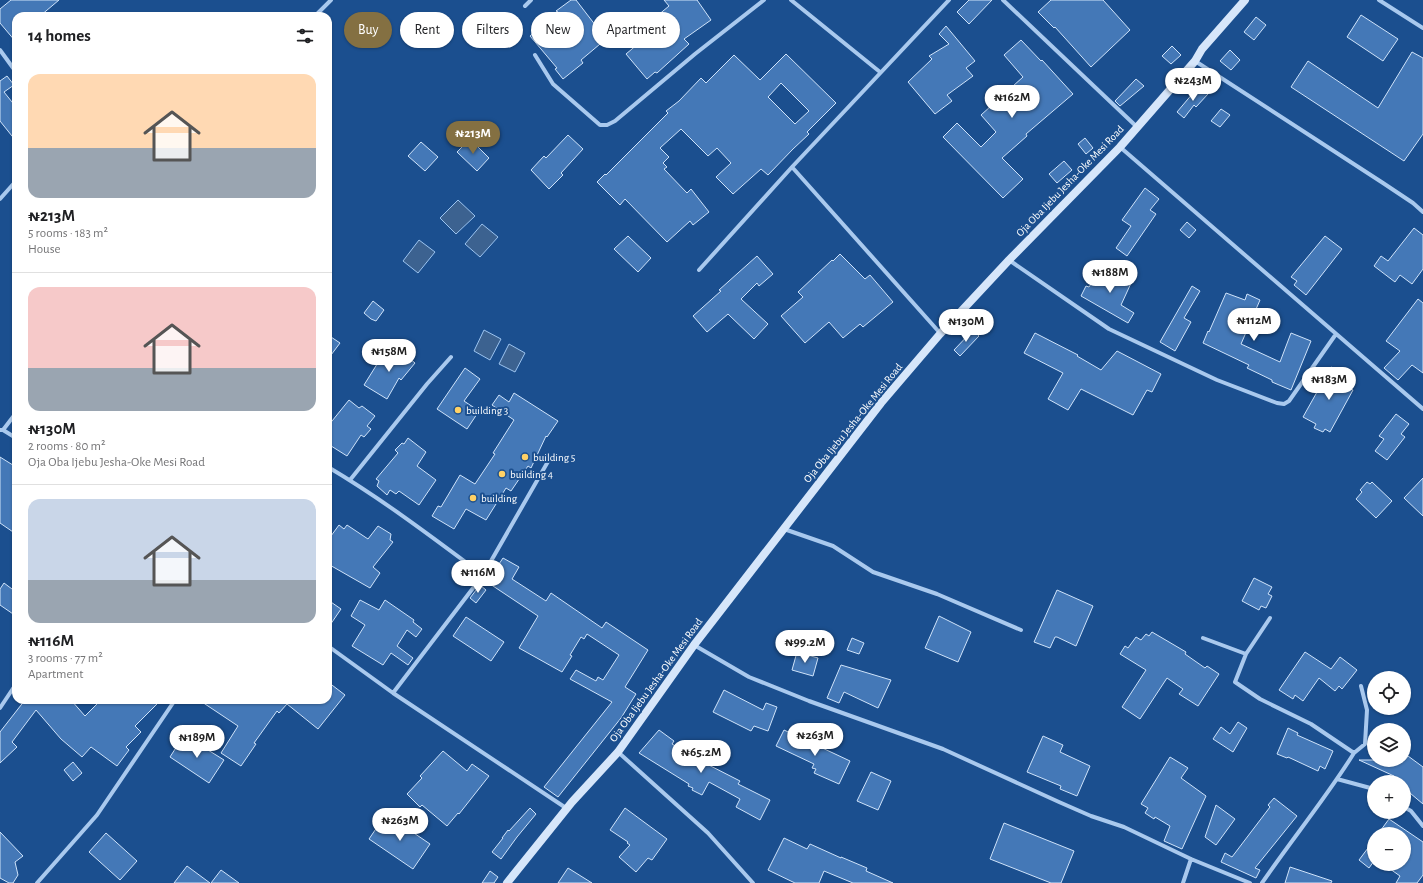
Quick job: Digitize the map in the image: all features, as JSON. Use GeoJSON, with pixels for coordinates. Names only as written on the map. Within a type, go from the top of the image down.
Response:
{"type":"FeatureCollection","features":[{"type":"Feature","properties":{"kind":"main road","name":"Oja Oba Ijebu Jesha-Oke Mesi Road"},"geometry":{"type":"LineString","coordinates":[[507,883],[566,808],[618,752],[694,645],[881,403],[940,334],[1009,260],[1120,147],[1195,61],[1202,49],[1245,0]]}},
{"type":"Feature","properties":{"kind":"street"},"geometry":{"type":"LineString","coordinates":[[320,12],[331,0]]}},
{"type":"Feature","properties":{"kind":"street"},"geometry":{"type":"LineString","coordinates":[[525,6],[531,0]]}},
{"type":"Feature","properties":{"kind":"street"},"geometry":{"type":"LineString","coordinates":[[535,55],[553,84],[600,125],[607,125],[615,121],[695,54],[764,0]]}},
{"type":"Feature","properties":{"kind":"street"},"geometry":{"type":"LineString","coordinates":[[791,0],[880,72]]}},
{"type":"Feature","properties":{"kind":"street"},"geometry":{"type":"LineString","coordinates":[[699,270],[792,167],[949,0]]}},
{"type":"Feature","properties":{"kind":"street"},"geometry":{"type":"LineString","coordinates":[[1003,0],[1137,127]]}},
{"type":"Feature","properties":{"kind":"street"},"geometry":{"type":"LineString","coordinates":[[1379,0],[1423,28]]}},
{"type":"Feature","properties":{"kind":"street"},"geometry":{"type":"LineString","coordinates":[[0,50],[12,66]]}},
{"type":"Feature","properties":{"kind":"street"},"geometry":{"type":"LineString","coordinates":[[1195,61],[1384,183],[1413,203],[1423,212]]}},
{"type":"Feature","properties":{"kind":"street"},"geometry":{"type":"LineString","coordinates":[[1120,147],[1423,409]]}},
{"type":"Feature","properties":{"kind":"street"},"geometry":{"type":"LineString","coordinates":[[792,167],[940,334]]}},
{"type":"Feature","properties":{"kind":"street"},"geometry":{"type":"LineString","coordinates":[[0,199],[12,185]]}},
{"type":"Feature","properties":{"kind":"street"},"geometry":{"type":"LineString","coordinates":[[1009,260],[1109,329],[1217,380],[1278,403],[1284,404],[1289,401],[1336,334]]}},
{"type":"Feature","properties":{"kind":"street"},"geometry":{"type":"LineString","coordinates":[[350,480],[427,384],[451,357]]}},
{"type":"Feature","properties":{"kind":"street"},"geometry":{"type":"LineString","coordinates":[[12,418],[2,430],[12,436]]}},
{"type":"Feature","properties":{"kind":"street"},"geometry":{"type":"LineString","coordinates":[[393,694],[483,575],[550,458]]}},
{"type":"Feature","properties":{"kind":"street"},"geometry":{"type":"LineString","coordinates":[[332,469],[396,510],[483,575]]}},
{"type":"Feature","properties":{"kind":"street"},"geometry":{"type":"LineString","coordinates":[[784,529],[833,546],[873,572],[937,594],[1021,630]]}},
{"type":"Feature","properties":{"kind":"street"},"geometry":{"type":"LineString","coordinates":[[1270,618],[1246,654],[1235,682],[1260,699],[1311,724],[1354,753]]}},
{"type":"Feature","properties":{"kind":"street"},"geometry":{"type":"LineString","coordinates":[[1203,638],[1246,654]]}},
{"type":"Feature","properties":{"kind":"street"},"geometry":{"type":"LineString","coordinates":[[694,645],[749,677],[816,704],[943,749],[1091,816],[1124,827],[1191,859],[1250,883]]}},
{"type":"Feature","properties":{"kind":"street"},"geometry":{"type":"LineString","coordinates":[[332,649],[393,694],[566,808]]}},
{"type":"Feature","properties":{"kind":"street"},"geometry":{"type":"LineString","coordinates":[[1262,883],[1354,753],[1365,744],[1367,710],[1361,686]]}},
{"type":"Feature","properties":{"kind":"street"},"geometry":{"type":"LineString","coordinates":[[0,708],[12,690]]}},
{"type":"Feature","properties":{"kind":"street"},"geometry":{"type":"LineString","coordinates":[[37,883],[97,815],[172,704]]}},
{"type":"Feature","properties":{"kind":"street"},"geometry":{"type":"LineString","coordinates":[[618,752],[708,833],[753,883]]}},
{"type":"Feature","properties":{"kind":"street"},"geometry":{"type":"LineString","coordinates":[[1337,779],[1367,788]]}},
{"type":"Feature","properties":{"kind":"street"},"geometry":{"type":"LineString","coordinates":[[1411,811],[1423,826]]}},
{"type":"Feature","properties":{"kind":"street"},"geometry":{"type":"LineString","coordinates":[[1183,883],[1191,859]]}},
{"type":"Feature","properties":{"kind":"water"},"geometry":{"type":"Polygon","coordinates":[[[458,200],[475,216],[456,234],[440,218],[458,200]]]}},
{"type":"Feature","properties":{"kind":"water"},"geometry":{"type":"Polygon","coordinates":[[[482,224],[498,237],[480,257],[465,244],[482,224]]]}},
{"type":"Feature","properties":{"kind":"water"},"geometry":{"type":"Polygon","coordinates":[[[419,240],[435,252],[418,273],[403,261],[419,240]]]}},
{"type":"Feature","properties":{"kind":"water"},"geometry":{"type":"Polygon","coordinates":[[[484,330],[501,339],[490,360],[474,351],[484,330]]]}},
{"type":"Feature","properties":{"kind":"water"},"geometry":{"type":"Polygon","coordinates":[[[509,344],[525,353],[515,372],[499,364],[509,344]]]}},
{"type":"Feature","properties":{"kind":"building"},"geometry":{"type":"Polygon","coordinates":[[[11,0],[59,0],[45,12],[12,12],[12,37],[0,23],[0,9],[11,0]]]}},
{"type":"Feature","properties":{"kind":"building"},"geometry":{"type":"Polygon","coordinates":[[[571,0],[576,0],[592,21],[592,48],[595,48],[581,60],[583,63],[563,79],[555,69],[557,68],[540,48],[584,48],[584,12],[556,11],[571,0]]]}},
{"type":"Feature","properties":{"kind":"building"},"geometry":{"type":"Polygon","coordinates":[[[664,0],[697,0],[711,20],[684,39],[689,44],[657,73],[655,72],[647,79],[626,54],[633,48],[680,48],[680,12],[662,12],[669,6],[664,0]]]}},
{"type":"Feature","properties":{"kind":"building"},"geometry":{"type":"Polygon","coordinates":[[[969,0],[992,0],[969,24],[957,12],[969,0]]]}},
{"type":"Feature","properties":{"kind":"building"},"geometry":{"type":"Polygon","coordinates":[[[1051,0],[1103,0],[1130,30],[1091,67],[1055,27],[1054,28],[1038,12],[1051,0]]]}},
{"type":"Feature","properties":{"kind":"building"},"geometry":{"type":"Polygon","coordinates":[[[1361,15],[1398,39],[1383,61],[1347,37],[1361,15]]]}},
{"type":"Feature","properties":{"kind":"building"},"geometry":{"type":"Polygon","coordinates":[[[1256,17],[1266,25],[1254,40],[1244,32],[1256,17]]]}},
{"type":"Feature","properties":{"kind":"building"},"geometry":{"type":"Polygon","coordinates":[[[946,26],[975,61],[966,68],[973,76],[947,95],[952,101],[935,114],[908,82],[932,59],[929,56],[949,44],[939,34],[946,26]]]}},
{"type":"Feature","properties":{"kind":"building"},"geometry":{"type":"Polygon","coordinates":[[[1021,40],[1041,61],[1042,60],[1073,94],[1026,134],[1027,136],[1002,158],[1023,179],[1003,198],[943,137],[957,123],[981,147],[996,132],[981,115],[1023,77],[1004,55],[1021,40]]]}},
{"type":"Feature","properties":{"kind":"building"},"geometry":{"type":"Polygon","coordinates":[[[1172,46],[1181,55],[1171,64],[1162,56],[1172,46]]]}},
{"type":"Feature","properties":{"kind":"building"},"geometry":{"type":"Polygon","coordinates":[[[1230,50],[1240,60],[1231,70],[1220,61],[1230,50]]]}},
{"type":"Feature","properties":{"kind":"building"},"geometry":{"type":"Polygon","coordinates":[[[1412,52],[1423,58],[1423,134],[1404,161],[1291,87],[1308,61],[1378,108],[1412,52]]]}},
{"type":"Feature","properties":{"kind":"building"},"geometry":{"type":"Polygon","coordinates":[[[786,54],[836,103],[807,132],[809,134],[768,175],[761,169],[733,194],[716,177],[731,163],[717,148],[708,156],[681,129],[660,148],[669,157],[663,163],[667,167],[664,169],[687,193],[691,189],[709,212],[693,225],[690,221],[667,242],[625,199],[620,205],[597,182],[605,174],[606,175],[668,113],[666,111],[679,101],[701,78],[706,83],[734,55],[760,80],[786,54]],[[781,83],[768,97],[795,124],[809,111],[781,83]]]}},
{"type":"Feature","properties":{"kind":"building"},"geometry":{"type":"Polygon","coordinates":[[[7,76],[12,82],[12,86],[4,92],[12,102],[12,136],[0,121],[0,81],[7,76]]]}},
{"type":"Feature","properties":{"kind":"building"},"geometry":{"type":"Polygon","coordinates":[[[1136,79],[1144,86],[1120,106],[1115,101],[1136,79]]]}},
{"type":"Feature","properties":{"kind":"building"},"geometry":{"type":"Polygon","coordinates":[[[1199,86],[1208,94],[1196,107],[1194,105],[1184,118],[1177,112],[1199,86]]]}},
{"type":"Feature","properties":{"kind":"building"},"geometry":{"type":"Polygon","coordinates":[[[1221,109],[1230,115],[1220,127],[1211,121],[1221,109]]]}},
{"type":"Feature","properties":{"kind":"building"},"geometry":{"type":"Polygon","coordinates":[[[568,135],[583,149],[561,173],[563,175],[549,189],[531,170],[544,156],[546,158],[568,135]]]}},
{"type":"Feature","properties":{"kind":"building"},"geometry":{"type":"Polygon","coordinates":[[[1085,138],[1093,148],[1086,154],[1078,144],[1085,138]]]}},
{"type":"Feature","properties":{"kind":"building"},"geometry":{"type":"Polygon","coordinates":[[[470,139],[489,158],[477,171],[457,152],[470,139]]]}},
{"type":"Feature","properties":{"kind":"building"},"geometry":{"type":"Polygon","coordinates":[[[421,142],[438,157],[425,171],[408,156],[421,142]]]}},
{"type":"Feature","properties":{"kind":"building"},"geometry":{"type":"Polygon","coordinates":[[[1064,161],[1072,170],[1057,183],[1049,174],[1064,161]]]}},
{"type":"Feature","properties":{"kind":"building"},"geometry":{"type":"Polygon","coordinates":[[[1145,188],[1159,199],[1150,210],[1156,214],[1127,256],[1116,248],[1131,226],[1122,220],[1145,188]]]}},
{"type":"Feature","properties":{"kind":"building"},"geometry":{"type":"Polygon","coordinates":[[[1187,222],[1196,230],[1189,238],[1180,230],[1187,222]]]}},
{"type":"Feature","properties":{"kind":"building"},"geometry":{"type":"Polygon","coordinates":[[[1414,228],[1423,235],[1423,269],[1412,284],[1400,275],[1395,282],[1374,266],[1381,256],[1388,261],[1414,228]]]}},
{"type":"Feature","properties":{"kind":"building"},"geometry":{"type":"Polygon","coordinates":[[[628,236],[651,258],[638,272],[614,249],[628,236]]]}},
{"type":"Feature","properties":{"kind":"building"},"geometry":{"type":"Polygon","coordinates":[[[1325,236],[1342,249],[1306,295],[1294,285],[1297,281],[1291,277],[1325,236]]]}},
{"type":"Feature","properties":{"kind":"building"},"geometry":{"type":"Polygon","coordinates":[[[840,254],[865,279],[870,275],[893,302],[863,327],[860,324],[843,338],[829,322],[805,343],[781,316],[803,297],[798,292],[840,254]]]}},
{"type":"Feature","properties":{"kind":"building"},"geometry":{"type":"Polygon","coordinates":[[[757,256],[773,274],[759,286],[757,283],[741,299],[768,324],[754,339],[728,314],[707,332],[693,316],[757,256]]]}},
{"type":"Feature","properties":{"kind":"building"},"geometry":{"type":"Polygon","coordinates":[[[1110,268],[1132,281],[1121,305],[1134,313],[1128,323],[1081,296],[1086,286],[1089,287],[1099,272],[1105,276],[1110,268]]]}},
{"type":"Feature","properties":{"kind":"building"},"geometry":{"type":"Polygon","coordinates":[[[1192,286],[1200,291],[1184,318],[1191,322],[1175,351],[1160,342],[1192,286]]]}},
{"type":"Feature","properties":{"kind":"building"},"geometry":{"type":"Polygon","coordinates":[[[1226,293],[1245,300],[1247,294],[1260,300],[1241,344],[1280,362],[1291,333],[1311,341],[1291,390],[1272,382],[1272,380],[1247,368],[1249,365],[1203,343],[1226,293]]]}},
{"type":"Feature","properties":{"kind":"building"},"geometry":{"type":"Polygon","coordinates":[[[1418,299],[1423,303],[1423,373],[1412,365],[1398,380],[1384,368],[1400,351],[1386,341],[1418,299]]]}},
{"type":"Feature","properties":{"kind":"building"},"geometry":{"type":"Polygon","coordinates":[[[373,301],[384,310],[376,321],[364,313],[373,301]]]}},
{"type":"Feature","properties":{"kind":"building"},"geometry":{"type":"Polygon","coordinates":[[[973,330],[979,336],[960,356],[954,350],[973,330]]]}},
{"type":"Feature","properties":{"kind":"building"},"geometry":{"type":"Polygon","coordinates":[[[1035,333],[1078,355],[1077,356],[1101,370],[1117,351],[1161,374],[1152,392],[1147,390],[1133,415],[1081,389],[1068,410],[1048,399],[1063,373],[1024,353],[1035,333]]]}},
{"type":"Feature","properties":{"kind":"building"},"geometry":{"type":"Polygon","coordinates":[[[332,338],[340,343],[332,354],[332,338]]]}},
{"type":"Feature","properties":{"kind":"building"},"geometry":{"type":"Polygon","coordinates":[[[396,347],[415,363],[401,380],[399,378],[387,399],[364,385],[384,353],[389,356],[396,347]]]}},
{"type":"Feature","properties":{"kind":"building"},"geometry":{"type":"Polygon","coordinates":[[[1331,367],[1342,373],[1340,375],[1352,382],[1349,388],[1353,390],[1330,432],[1325,429],[1323,432],[1314,428],[1316,424],[1303,417],[1331,367]]]}},
{"type":"Feature","properties":{"kind":"building","name":"building 3"},"geometry":{"type":"Polygon","coordinates":[[[465,368],[480,379],[464,401],[479,411],[467,429],[437,409],[465,368]]]}},
{"type":"Feature","properties":{"kind":"building"},"geometry":{"type":"Polygon","coordinates":[[[514,393],[558,421],[547,437],[546,436],[531,468],[528,466],[511,491],[506,488],[486,520],[466,509],[454,529],[432,516],[438,506],[441,507],[460,475],[475,484],[495,454],[493,453],[514,420],[492,405],[499,395],[509,402],[514,393]]]}},
{"type":"Feature","properties":{"kind":"building"},"geometry":{"type":"Polygon","coordinates":[[[349,400],[359,408],[362,406],[375,416],[367,426],[371,429],[364,437],[361,435],[347,456],[332,447],[332,421],[349,400]]]}},
{"type":"Feature","properties":{"kind":"building"},"geometry":{"type":"Polygon","coordinates":[[[1396,414],[1409,424],[1401,434],[1405,437],[1387,460],[1375,451],[1384,439],[1379,436],[1396,414]]]}},
{"type":"Feature","properties":{"kind":"building"},"geometry":{"type":"Polygon","coordinates":[[[408,438],[426,452],[417,466],[436,480],[419,505],[399,491],[396,494],[390,490],[387,495],[377,486],[379,481],[376,479],[398,453],[395,450],[402,443],[404,444],[408,438]]]}},
{"type":"Feature","properties":{"kind":"building"},"geometry":{"type":"Polygon","coordinates":[[[0,457],[12,464],[12,531],[0,523],[0,457]]]}},
{"type":"Feature","properties":{"kind":"building"},"geometry":{"type":"Polygon","coordinates":[[[1423,478],[1423,516],[1404,498],[1423,478]]]}},
{"type":"Feature","properties":{"kind":"building"},"geometry":{"type":"Polygon","coordinates":[[[1367,482],[1370,484],[1372,482],[1392,501],[1376,518],[1356,499],[1362,492],[1360,490],[1367,482]]]}},
{"type":"Feature","properties":{"kind":"building"},"geometry":{"type":"Polygon","coordinates":[[[339,525],[344,529],[347,525],[368,539],[378,526],[391,534],[390,540],[393,542],[373,567],[380,573],[370,588],[332,566],[332,535],[339,525]]]}},
{"type":"Feature","properties":{"kind":"building"},"geometry":{"type":"Polygon","coordinates":[[[503,558],[519,567],[512,579],[546,601],[551,593],[602,628],[606,622],[648,650],[625,687],[636,694],[621,718],[558,797],[544,787],[612,702],[570,679],[576,670],[596,681],[598,677],[603,680],[619,655],[587,634],[584,639],[581,637],[562,672],[519,648],[538,616],[487,582],[503,558]]]}},
{"type":"Feature","properties":{"kind":"building"},"geometry":{"type":"Polygon","coordinates":[[[1254,578],[1272,587],[1268,594],[1272,596],[1266,608],[1261,606],[1259,610],[1242,601],[1254,578]]]}},
{"type":"Feature","properties":{"kind":"building"},"geometry":{"type":"Polygon","coordinates":[[[4,583],[12,589],[12,613],[0,605],[0,589],[4,583]]]}},
{"type":"Feature","properties":{"kind":"building"},"geometry":{"type":"Polygon","coordinates":[[[480,585],[486,590],[476,603],[470,598],[480,585]]]}},
{"type":"Feature","properties":{"kind":"building"},"geometry":{"type":"Polygon","coordinates":[[[1057,590],[1093,606],[1076,646],[1057,637],[1055,637],[1050,648],[1034,642],[1057,590]]]}},
{"type":"Feature","properties":{"kind":"building"},"geometry":{"type":"Polygon","coordinates":[[[360,600],[379,610],[385,600],[414,620],[413,622],[422,629],[416,637],[407,630],[397,646],[413,658],[408,665],[391,653],[383,665],[352,646],[365,625],[351,616],[360,600]]]}},
{"type":"Feature","properties":{"kind":"building"},"geometry":{"type":"Polygon","coordinates":[[[332,603],[341,609],[332,622],[332,603]]]}},
{"type":"Feature","properties":{"kind":"building"},"geometry":{"type":"Polygon","coordinates":[[[939,616],[971,632],[958,662],[925,648],[939,616]]]}},
{"type":"Feature","properties":{"kind":"building"},"geometry":{"type":"Polygon","coordinates":[[[466,617],[504,642],[491,661],[453,636],[466,617]]]}},
{"type":"Feature","properties":{"kind":"building"},"geometry":{"type":"Polygon","coordinates":[[[1152,632],[1186,652],[1185,654],[1205,668],[1207,666],[1219,674],[1198,706],[1179,694],[1183,689],[1167,678],[1140,719],[1122,707],[1146,670],[1120,654],[1125,646],[1128,648],[1136,637],[1141,640],[1146,634],[1149,636],[1152,632]]]}},
{"type":"Feature","properties":{"kind":"building"},"geometry":{"type":"Polygon","coordinates":[[[852,638],[864,643],[859,654],[847,650],[852,638]]]}},
{"type":"Feature","properties":{"kind":"building"},"geometry":{"type":"Polygon","coordinates":[[[797,652],[818,658],[813,676],[792,670],[797,652]]]}},
{"type":"Feature","properties":{"kind":"building"},"geometry":{"type":"Polygon","coordinates":[[[1305,652],[1331,669],[1340,657],[1357,670],[1342,689],[1339,686],[1335,691],[1319,678],[1303,701],[1295,695],[1293,699],[1279,690],[1305,652]]]}},
{"type":"Feature","properties":{"kind":"building"},"geometry":{"type":"Polygon","coordinates":[[[841,665],[891,680],[878,708],[844,692],[839,703],[827,698],[841,665]]]}},
{"type":"Feature","properties":{"kind":"building"},"geometry":{"type":"Polygon","coordinates":[[[332,685],[345,695],[318,729],[287,704],[332,704],[332,685]]]}},
{"type":"Feature","properties":{"kind":"building"},"geometry":{"type":"Polygon","coordinates":[[[724,690],[763,710],[766,703],[777,707],[768,731],[754,726],[751,731],[713,712],[724,690]]]}},
{"type":"Feature","properties":{"kind":"building"},"geometry":{"type":"Polygon","coordinates":[[[22,704],[74,704],[85,716],[97,704],[157,704],[135,726],[141,732],[126,747],[129,750],[117,766],[91,747],[82,757],[61,739],[36,710],[12,742],[17,747],[0,763],[0,732],[22,704]]]}},
{"type":"Feature","properties":{"kind":"building"},"geometry":{"type":"Polygon","coordinates":[[[205,704],[287,704],[279,713],[277,711],[254,743],[256,744],[241,766],[221,753],[238,726],[205,704]]]}},
{"type":"Feature","properties":{"kind":"building"},"geometry":{"type":"Polygon","coordinates":[[[1238,722],[1247,728],[1233,752],[1213,739],[1221,727],[1230,734],[1238,722]]]}},
{"type":"Feature","properties":{"kind":"building"},"geometry":{"type":"Polygon","coordinates":[[[1288,728],[1298,733],[1297,735],[1333,751],[1325,769],[1320,766],[1318,771],[1288,757],[1287,758],[1277,754],[1288,728]]]}},
{"type":"Feature","properties":{"kind":"building"},"geometry":{"type":"Polygon","coordinates":[[[659,730],[674,741],[672,744],[695,758],[740,781],[738,784],[770,800],[760,820],[736,807],[740,799],[709,782],[702,795],[692,790],[693,788],[688,786],[689,784],[639,753],[659,730]]]}},
{"type":"Feature","properties":{"kind":"building"},"geometry":{"type":"Polygon","coordinates":[[[784,730],[850,761],[839,784],[814,773],[816,769],[812,768],[814,764],[776,746],[784,730]]]}},
{"type":"Feature","properties":{"kind":"building"},"geometry":{"type":"Polygon","coordinates":[[[184,735],[224,760],[209,783],[170,757],[184,735]]]}},
{"type":"Feature","properties":{"kind":"building"},"geometry":{"type":"Polygon","coordinates":[[[1043,736],[1063,745],[1060,752],[1090,766],[1077,796],[1060,789],[1061,786],[1027,772],[1043,736]]]}},
{"type":"Feature","properties":{"kind":"building"},"geometry":{"type":"Polygon","coordinates":[[[443,751],[467,771],[472,764],[489,776],[459,814],[458,813],[447,826],[422,805],[420,807],[407,794],[422,778],[420,776],[443,751]]]}},
{"type":"Feature","properties":{"kind":"building"},"geometry":{"type":"Polygon","coordinates":[[[1170,757],[1188,768],[1181,778],[1206,796],[1182,849],[1164,841],[1170,826],[1145,813],[1148,808],[1141,804],[1170,757]]]}},
{"type":"Feature","properties":{"kind":"building"},"geometry":{"type":"Polygon","coordinates":[[[1411,758],[1423,767],[1423,804],[1411,794],[1411,775],[1392,775],[1374,767],[1411,767],[1411,758]]]}},
{"type":"Feature","properties":{"kind":"building"},"geometry":{"type":"Polygon","coordinates":[[[1359,760],[1367,760],[1367,764],[1359,760]]]}},
{"type":"Feature","properties":{"kind":"building"},"geometry":{"type":"Polygon","coordinates":[[[73,762],[82,773],[73,781],[64,770],[73,762]]]}},
{"type":"Feature","properties":{"kind":"building"},"geometry":{"type":"Polygon","coordinates":[[[871,772],[891,781],[878,810],[857,801],[871,772]]]}},
{"type":"Feature","properties":{"kind":"building"},"geometry":{"type":"Polygon","coordinates":[[[1274,798],[1297,816],[1255,868],[1260,870],[1256,878],[1221,862],[1225,853],[1232,857],[1270,807],[1268,805],[1274,798]]]}},
{"type":"Feature","properties":{"kind":"building"},"geometry":{"type":"Polygon","coordinates":[[[1216,805],[1235,819],[1216,845],[1205,837],[1216,805]]]}},
{"type":"Feature","properties":{"kind":"building"},"geometry":{"type":"Polygon","coordinates":[[[530,808],[536,814],[501,859],[492,852],[508,830],[509,831],[530,808]]]}},
{"type":"Feature","properties":{"kind":"building"},"geometry":{"type":"Polygon","coordinates":[[[625,808],[667,839],[652,860],[648,858],[636,872],[619,857],[630,845],[610,830],[625,808]]]}},
{"type":"Feature","properties":{"kind":"building"},"geometry":{"type":"Polygon","coordinates":[[[386,814],[430,844],[413,869],[369,839],[386,814]]]}},
{"type":"Feature","properties":{"kind":"building"},"geometry":{"type":"Polygon","coordinates":[[[1389,819],[1401,827],[1383,827],[1389,819]]]}},
{"type":"Feature","properties":{"kind":"building"},"geometry":{"type":"Polygon","coordinates":[[[1004,823],[1074,851],[1061,883],[1051,883],[990,859],[1004,823]]]}},
{"type":"Feature","properties":{"kind":"building"},"geometry":{"type":"Polygon","coordinates":[[[0,832],[23,856],[15,862],[18,875],[13,883],[9,883],[0,878],[0,832]]]}},
{"type":"Feature","properties":{"kind":"building"},"geometry":{"type":"Polygon","coordinates":[[[106,833],[137,861],[120,880],[89,852],[106,833]]]}},
{"type":"Feature","properties":{"kind":"building"},"geometry":{"type":"Polygon","coordinates":[[[1411,834],[1423,842],[1423,875],[1417,883],[1396,883],[1400,876],[1393,871],[1411,871],[1411,834]]]}},
{"type":"Feature","properties":{"kind":"building"},"geometry":{"type":"Polygon","coordinates":[[[784,838],[807,849],[810,844],[867,868],[866,871],[893,883],[853,883],[824,871],[819,883],[795,883],[768,870],[784,838]]]}},
{"type":"Feature","properties":{"kind":"building"},"geometry":{"type":"Polygon","coordinates":[[[1367,849],[1367,866],[1359,860],[1367,849]]]}},
{"type":"Feature","properties":{"kind":"building"},"geometry":{"type":"Polygon","coordinates":[[[187,866],[210,883],[174,883],[187,866]]]}},
{"type":"Feature","properties":{"kind":"building"},"geometry":{"type":"Polygon","coordinates":[[[1290,867],[1332,881],[1331,883],[1285,883],[1290,867]]]}},
{"type":"Feature","properties":{"kind":"building"},"geometry":{"type":"Polygon","coordinates":[[[568,868],[592,883],[558,883],[568,868]]]}},
{"type":"Feature","properties":{"kind":"building"},"geometry":{"type":"Polygon","coordinates":[[[221,870],[239,883],[211,883],[221,870]]]}},
{"type":"Feature","properties":{"kind":"building"},"geometry":{"type":"Polygon","coordinates":[[[490,871],[498,877],[494,883],[482,883],[490,871]]]}},
{"type":"Feature","properties":{"kind":"place","name":"building 3"},"geometry":{"type":"Point","coordinates":[458,410]}},
{"type":"Feature","properties":{"kind":"place","name":"building 5"},"geometry":{"type":"Point","coordinates":[525,457]}},
{"type":"Feature","properties":{"kind":"place","name":"building 4"},"geometry":{"type":"Point","coordinates":[502,474]}},
{"type":"Feature","properties":{"kind":"place","name":"building"},"geometry":{"type":"Point","coordinates":[473,498]}}]}
